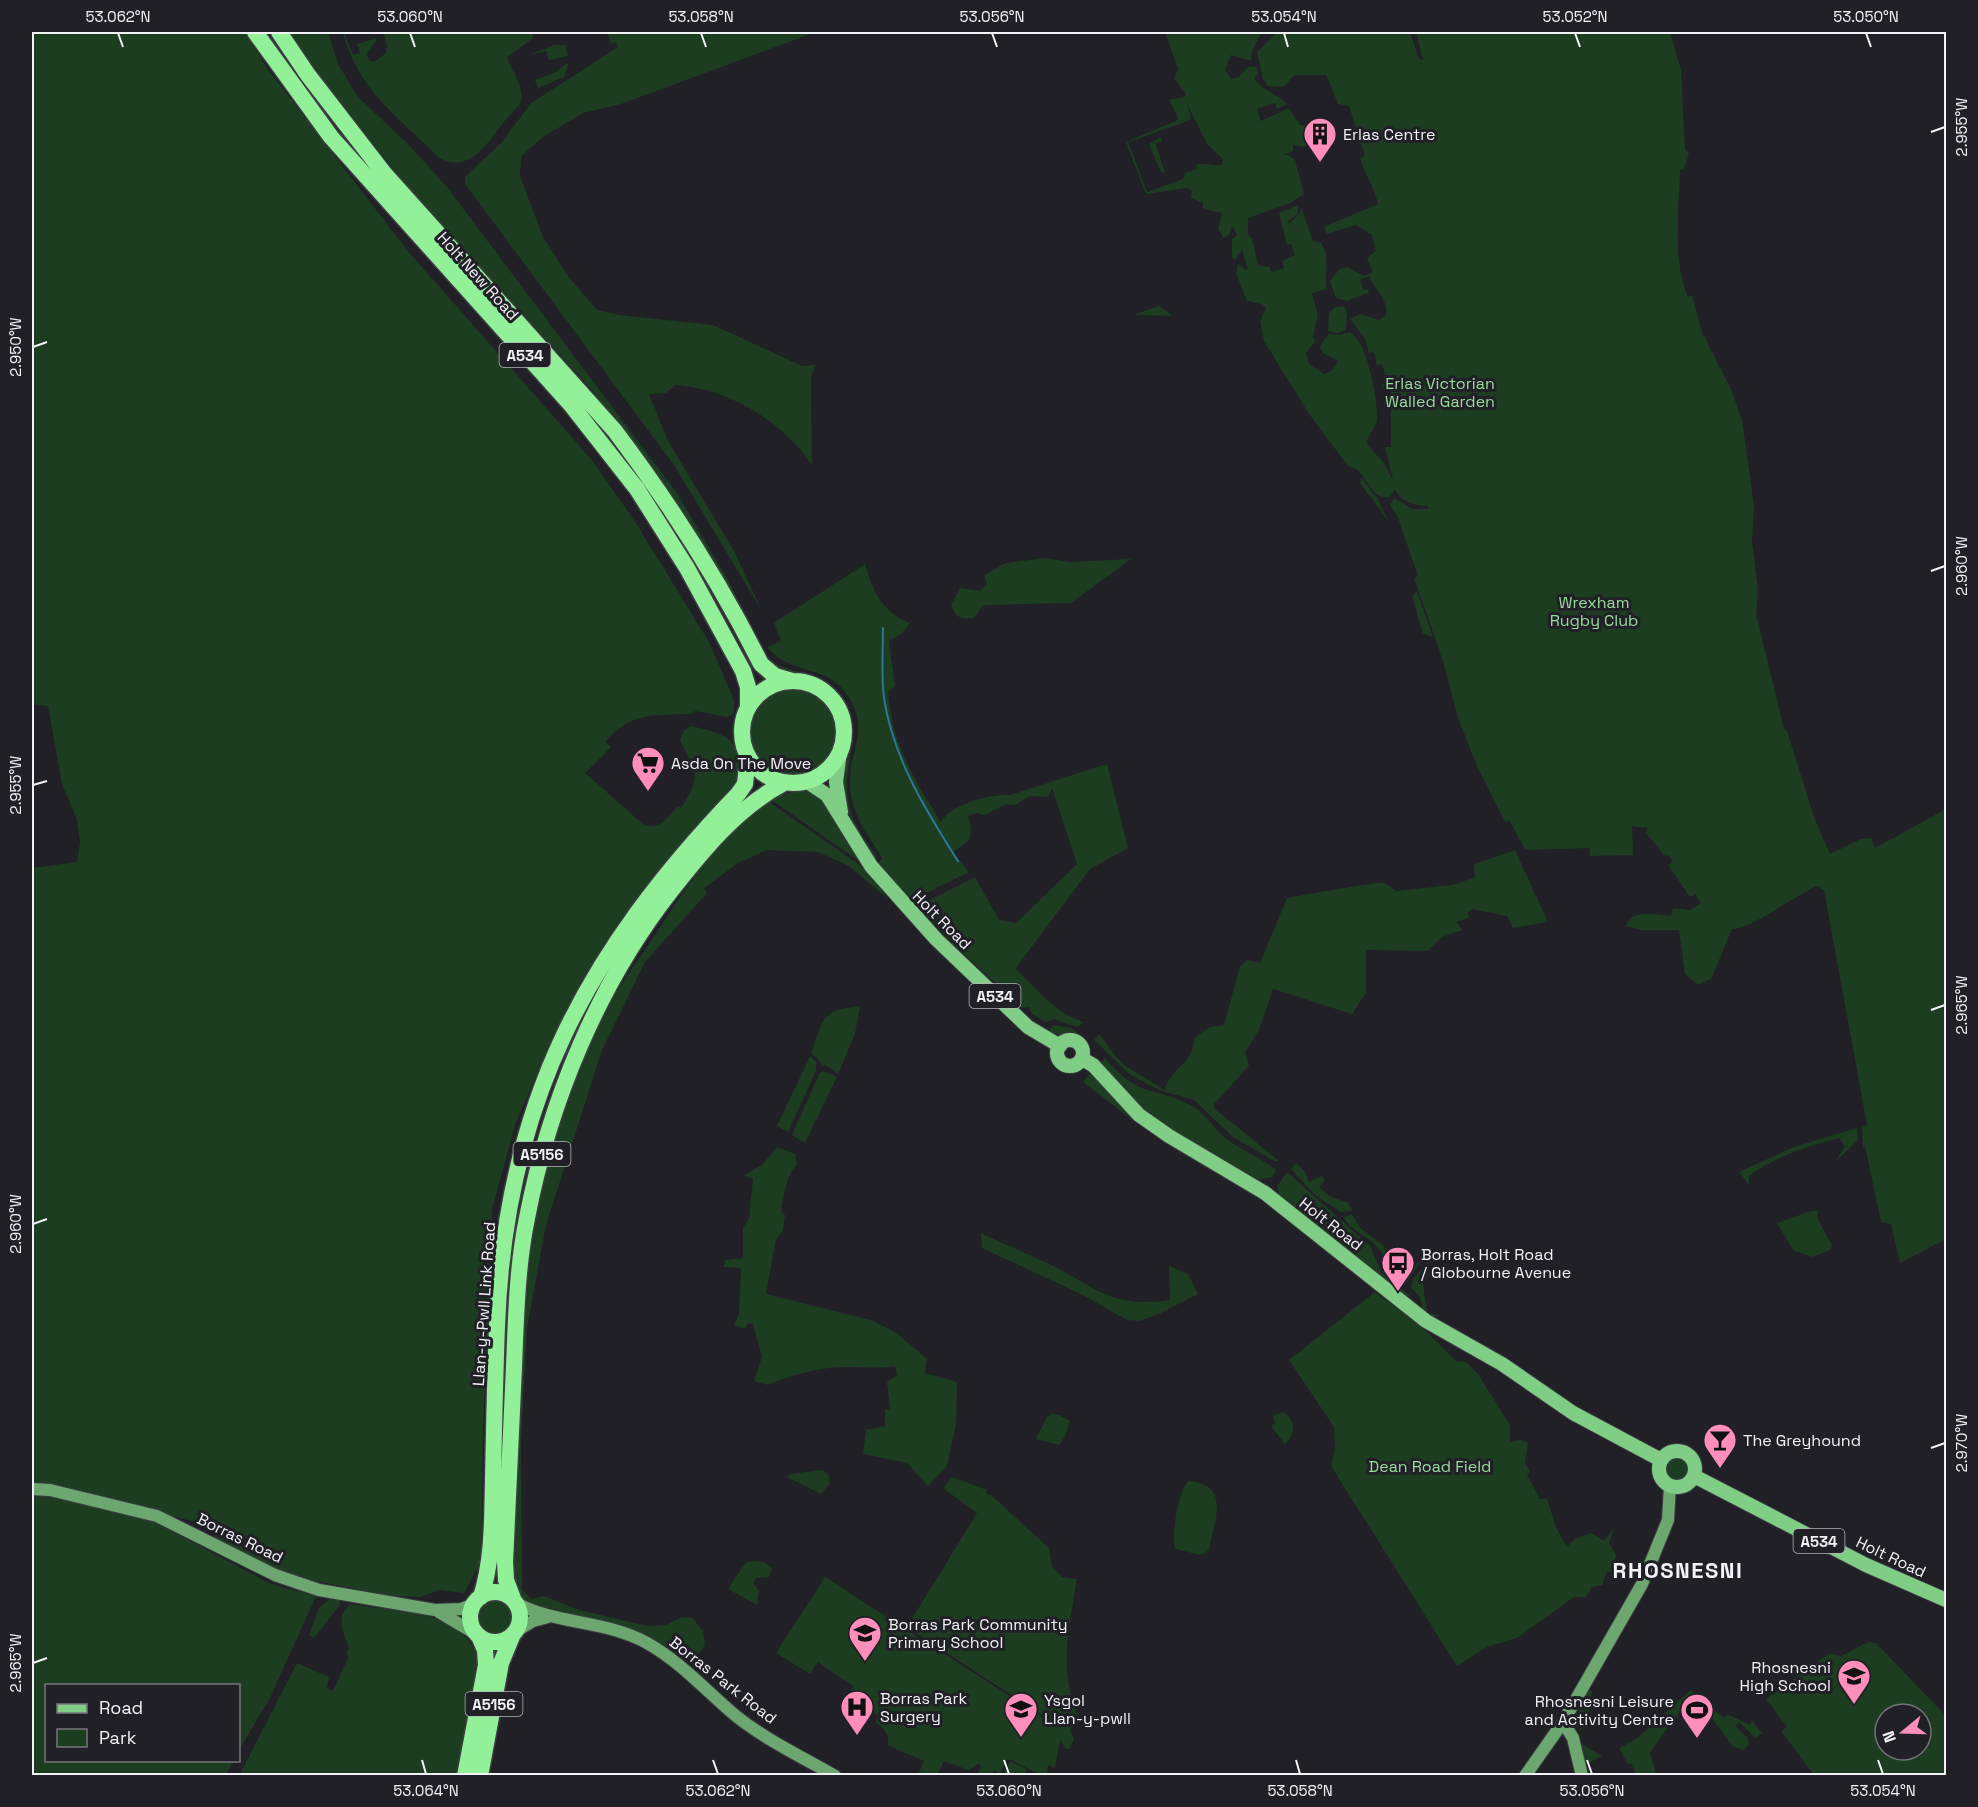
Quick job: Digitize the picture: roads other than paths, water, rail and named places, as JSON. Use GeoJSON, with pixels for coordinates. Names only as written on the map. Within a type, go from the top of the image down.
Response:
{"type":"FeatureCollection","features":[{"type":"Feature","properties":{"kind":"highway","name":"Holt New Road"},"geometry":{"type":"LineString","coordinates":[[255,32],[331,137],[572,406],[637,489],[687,567],[743,670],[748,687],[748,706]]}},
{"type":"Feature","properties":{"kind":"highway","name":"Holt New Road"},"geometry":{"type":"LineString","coordinates":[[279,32],[308,75],[382,172],[615,431],[647,474],[700,555],[761,664],[775,676],[792,681]]}},
{"type":"Feature","properties":{"kind":"highway"},"geometry":{"type":"LineString","coordinates":[[792,681],[820,688],[839,710],[843,723],[840,752],[826,771],[806,782],[784,783],[763,774],[748,757],[741,730],[748,706],[767,688],[792,681]]}},
{"type":"Feature","properties":{"kind":"highway","name":"Llan-y-Pwll Link Road"},"geometry":{"type":"LineString","coordinates":[[478,1600],[491,1556],[497,1323],[505,1232],[514,1180],[536,1100],[570,1017],[636,912],[671,867],[745,784],[748,757]]}},
{"type":"Feature","properties":{"kind":"highway","name":"Llan-y-Pwll Link Road"},"geometry":{"type":"LineString","coordinates":[[515,1602],[509,1591],[505,1562],[516,1324],[526,1220],[544,1146],[583,1042],[628,953],[657,909],[718,834],[743,810],[784,783]]}},
{"type":"Feature","properties":{"kind":"highway"},"geometry":{"type":"LineString","coordinates":[[495,1593],[515,1602],[520,1618],[514,1633],[501,1642],[486,1640],[478,1635],[471,1619],[478,1600],[495,1593]]}},
{"type":"Feature","properties":{"kind":"highway","name":"A5156"},"geometry":{"type":"LineString","coordinates":[[480,1776],[501,1663],[514,1633]]}},
{"type":"Feature","properties":{"kind":"highway","name":"A5156"},"geometry":{"type":"LineString","coordinates":[[465,1776],[485,1670],[485,1650],[478,1635]]}},
{"type":"Feature","properties":{"kind":"main road","name":"Holt Road"},"geometry":{"type":"LineString","coordinates":[[840,752],[836,782],[846,825]]}},
{"type":"Feature","properties":{"kind":"main road","name":"Holt Road"},"geometry":{"type":"LineString","coordinates":[[806,782],[827,795],[882,881],[936,939],[1028,1028],[1060,1046],[1058,1056],[1064,1065],[1076,1065],[1082,1059],[1094,1065],[1139,1115],[1168,1136],[1265,1192],[1426,1321],[1502,1364],[1573,1413],[1661,1460]]}},
{"type":"Feature","properties":{"kind":"main road"},"geometry":{"type":"LineString","coordinates":[[1670,1452],[1687,1453],[1694,1461],[1694,1476],[1682,1486],[1670,1486],[1659,1472],[1661,1460],[1670,1452]]}},
{"type":"Feature","properties":{"kind":"main road","name":"Holt Road"},"geometry":{"type":"LineString","coordinates":[[1694,1476],[1866,1565],[1947,1600]]}},
{"type":"Feature","properties":{"kind":"street"},"geometry":{"type":"LineString","coordinates":[[1525,1776],[1563,1722],[1650,1566],[1668,1520],[1670,1486]]}},
{"type":"Feature","properties":{"kind":"street","name":"Borras Road"},"geometry":{"type":"LineString","coordinates":[[32,1489],[50,1490],[157,1516],[275,1575],[319,1590],[435,1610],[461,1609],[478,1600]]}},
{"type":"Feature","properties":{"kind":"street","name":"Borras Park Road"},"geometry":{"type":"LineString","coordinates":[[515,1602],[550,1617],[597,1625],[647,1643],[692,1676],[751,1726],[835,1776]]}},
{"type":"Feature","properties":{"kind":"street","name":"Borras Road"},"geometry":{"type":"LineString","coordinates":[[435,1610],[478,1635]]}},
{"type":"Feature","properties":{"kind":"street"},"geometry":{"type":"LineString","coordinates":[[514,1633],[532,1622],[550,1617]]}},
{"type":"Feature","properties":{"kind":"street"},"geometry":{"type":"LineString","coordinates":[[1563,1722],[1573,1738],[1582,1776]]}},
{"type":"Feature","properties":{"kind":"waterway"},"geometry":{"type":"LineString","coordinates":[[883,628],[883,689],[888,720],[895,742],[912,783],[958,861]]}},
{"type":"Feature","properties":{"kind":"place","name":"Erlas Centre"},"geometry":{"type":"Point","coordinates":[1320,163]}},
{"type":"Feature","properties":{"kind":"place","name":"Asda On The Move"},"geometry":{"type":"Point","coordinates":[648,792]}},
{"type":"Feature","properties":{"kind":"place","name":"Borras, Holt Road / Globourne Avenue"},"geometry":{"type":"Point","coordinates":[1398,1292]}},
{"type":"Feature","properties":{"kind":"place","name":"The Greyhound"},"geometry":{"type":"Point","coordinates":[1720,1469]}},
{"type":"Feature","properties":{"kind":"place","name":"Borras Park Community Primary School"},"geometry":{"type":"Point","coordinates":[865,1662]}},
{"type":"Feature","properties":{"kind":"place","name":"Rhosnesni High School"},"geometry":{"type":"Point","coordinates":[1854,1705]}},
{"type":"Feature","properties":{"kind":"place","name":"Borras Park Surgery"},"geometry":{"type":"Point","coordinates":[857,1736]}},
{"type":"Feature","properties":{"kind":"place","name":"Ysgol Llan-y-pwll"},"geometry":{"type":"Point","coordinates":[1021,1738]}},
{"type":"Feature","properties":{"kind":"place","name":"Rhosnesni Leisure and Activity Centre"},"geometry":{"type":"Point","coordinates":[1697,1739]}},
{"type":"Feature","properties":{"kind":"district","name":"RHOSNESNI"},"geometry":{"type":"Point","coordinates":[1678,1570]}},
{"type":"Feature","properties":{"kind":"park label","name":"Erlas Victorian Walled Garden"},"geometry":{"type":"Point","coordinates":[1440,392]}},
{"type":"Feature","properties":{"kind":"park label","name":"Wrexham Rugby Club"},"geometry":{"type":"Point","coordinates":[1594,611]}},
{"type":"Feature","properties":{"kind":"park label","name":"Dean Road Field"},"geometry":{"type":"Point","coordinates":[1430,1466]}}]}
